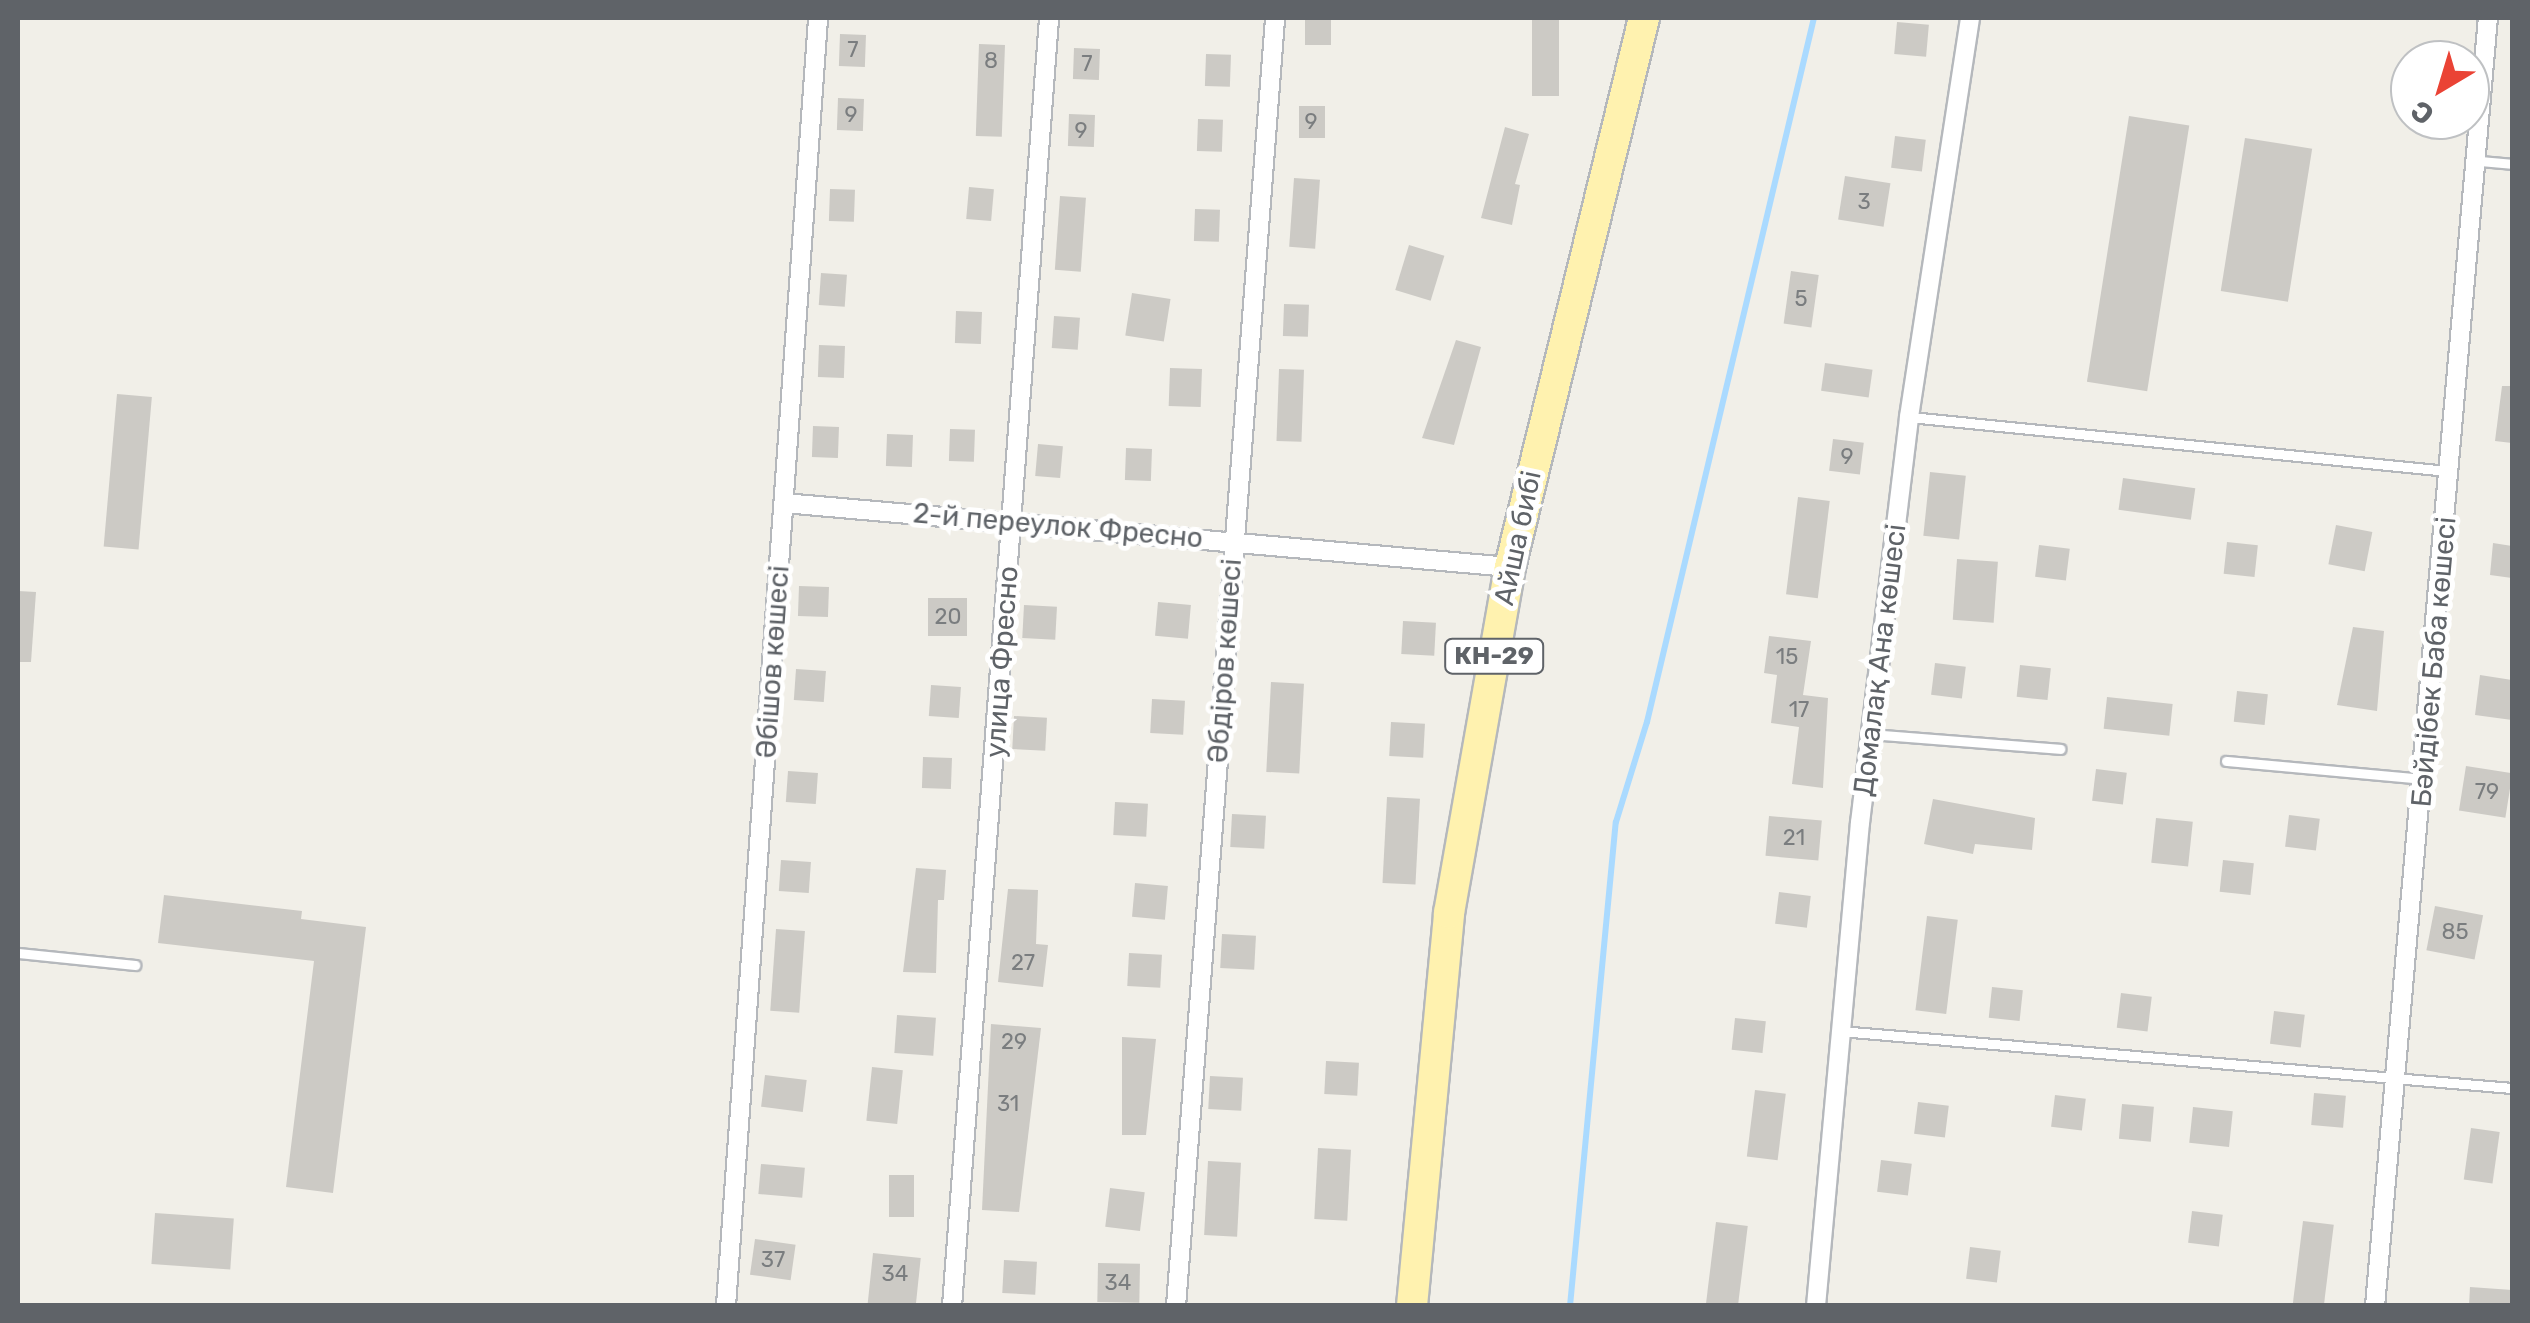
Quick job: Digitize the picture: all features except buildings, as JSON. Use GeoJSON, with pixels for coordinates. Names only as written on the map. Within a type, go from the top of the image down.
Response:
{"type":"FeatureCollection","features":[{"type":"Feature","properties":{"kind":"main road","name":"Айша бибі"},"geometry":{"type":"LineString","coordinates":[[1412,1306],[1449,912],[1510,567],[1644,18]]}},
{"type":"Feature","properties":{"kind":"street","name":"Әбішов көшесі"},"geometry":{"type":"LineString","coordinates":[[726,1306],[818,18]]}},
{"type":"Feature","properties":{"kind":"street","name":"улица Фресно"},"geometry":{"type":"LineString","coordinates":[[952,1306],[1050,18]]}},
{"type":"Feature","properties":{"kind":"street","name":"Әбдіров көшесі"},"geometry":{"type":"LineString","coordinates":[[1176,1306],[1275,18]]}},
{"type":"Feature","properties":{"kind":"street","name":"Домалақ Ана көшесі"},"geometry":{"type":"LineString","coordinates":[[1816,1306],[1871,734],[1909,417],[1970,18]]}},
{"type":"Feature","properties":{"kind":"street","name":"Бәйдібек Баба көшесі"},"geometry":{"type":"LineString","coordinates":[[2375,1306],[2479,161],[2488,18]]}},
{"type":"Feature","properties":{"kind":"street","name":"2-й переулок Фресно"},"geometry":{"type":"LineString","coordinates":[[784,503],[1012,519],[1510,567]]}},
{"type":"Feature","properties":{"kind":"lane"},"geometry":{"type":"LineString","coordinates":[[2479,161],[2512,164]]}},
{"type":"Feature","properties":{"kind":"lane"},"geometry":{"type":"LineString","coordinates":[[1909,417],[2450,471]]}},
{"type":"Feature","properties":{"kind":"lane"},"geometry":{"type":"LineString","coordinates":[[1871,734],[2060,750]]}},
{"type":"Feature","properties":{"kind":"lane"},"geometry":{"type":"LineString","coordinates":[[2226,761],[2424,779]]}},
{"type":"Feature","properties":{"kind":"lane"},"geometry":{"type":"LineString","coordinates":[[18,952],[135,965]]}},
{"type":"Feature","properties":{"kind":"lane"},"geometry":{"type":"LineString","coordinates":[[1840,1030],[2512,1088]]}},
{"type":"Feature","properties":{"kind":"waterway"},"geometry":{"type":"LineString","coordinates":[[1570,1306],[1616,822],[1647,722],[1814,18]]}}]}
